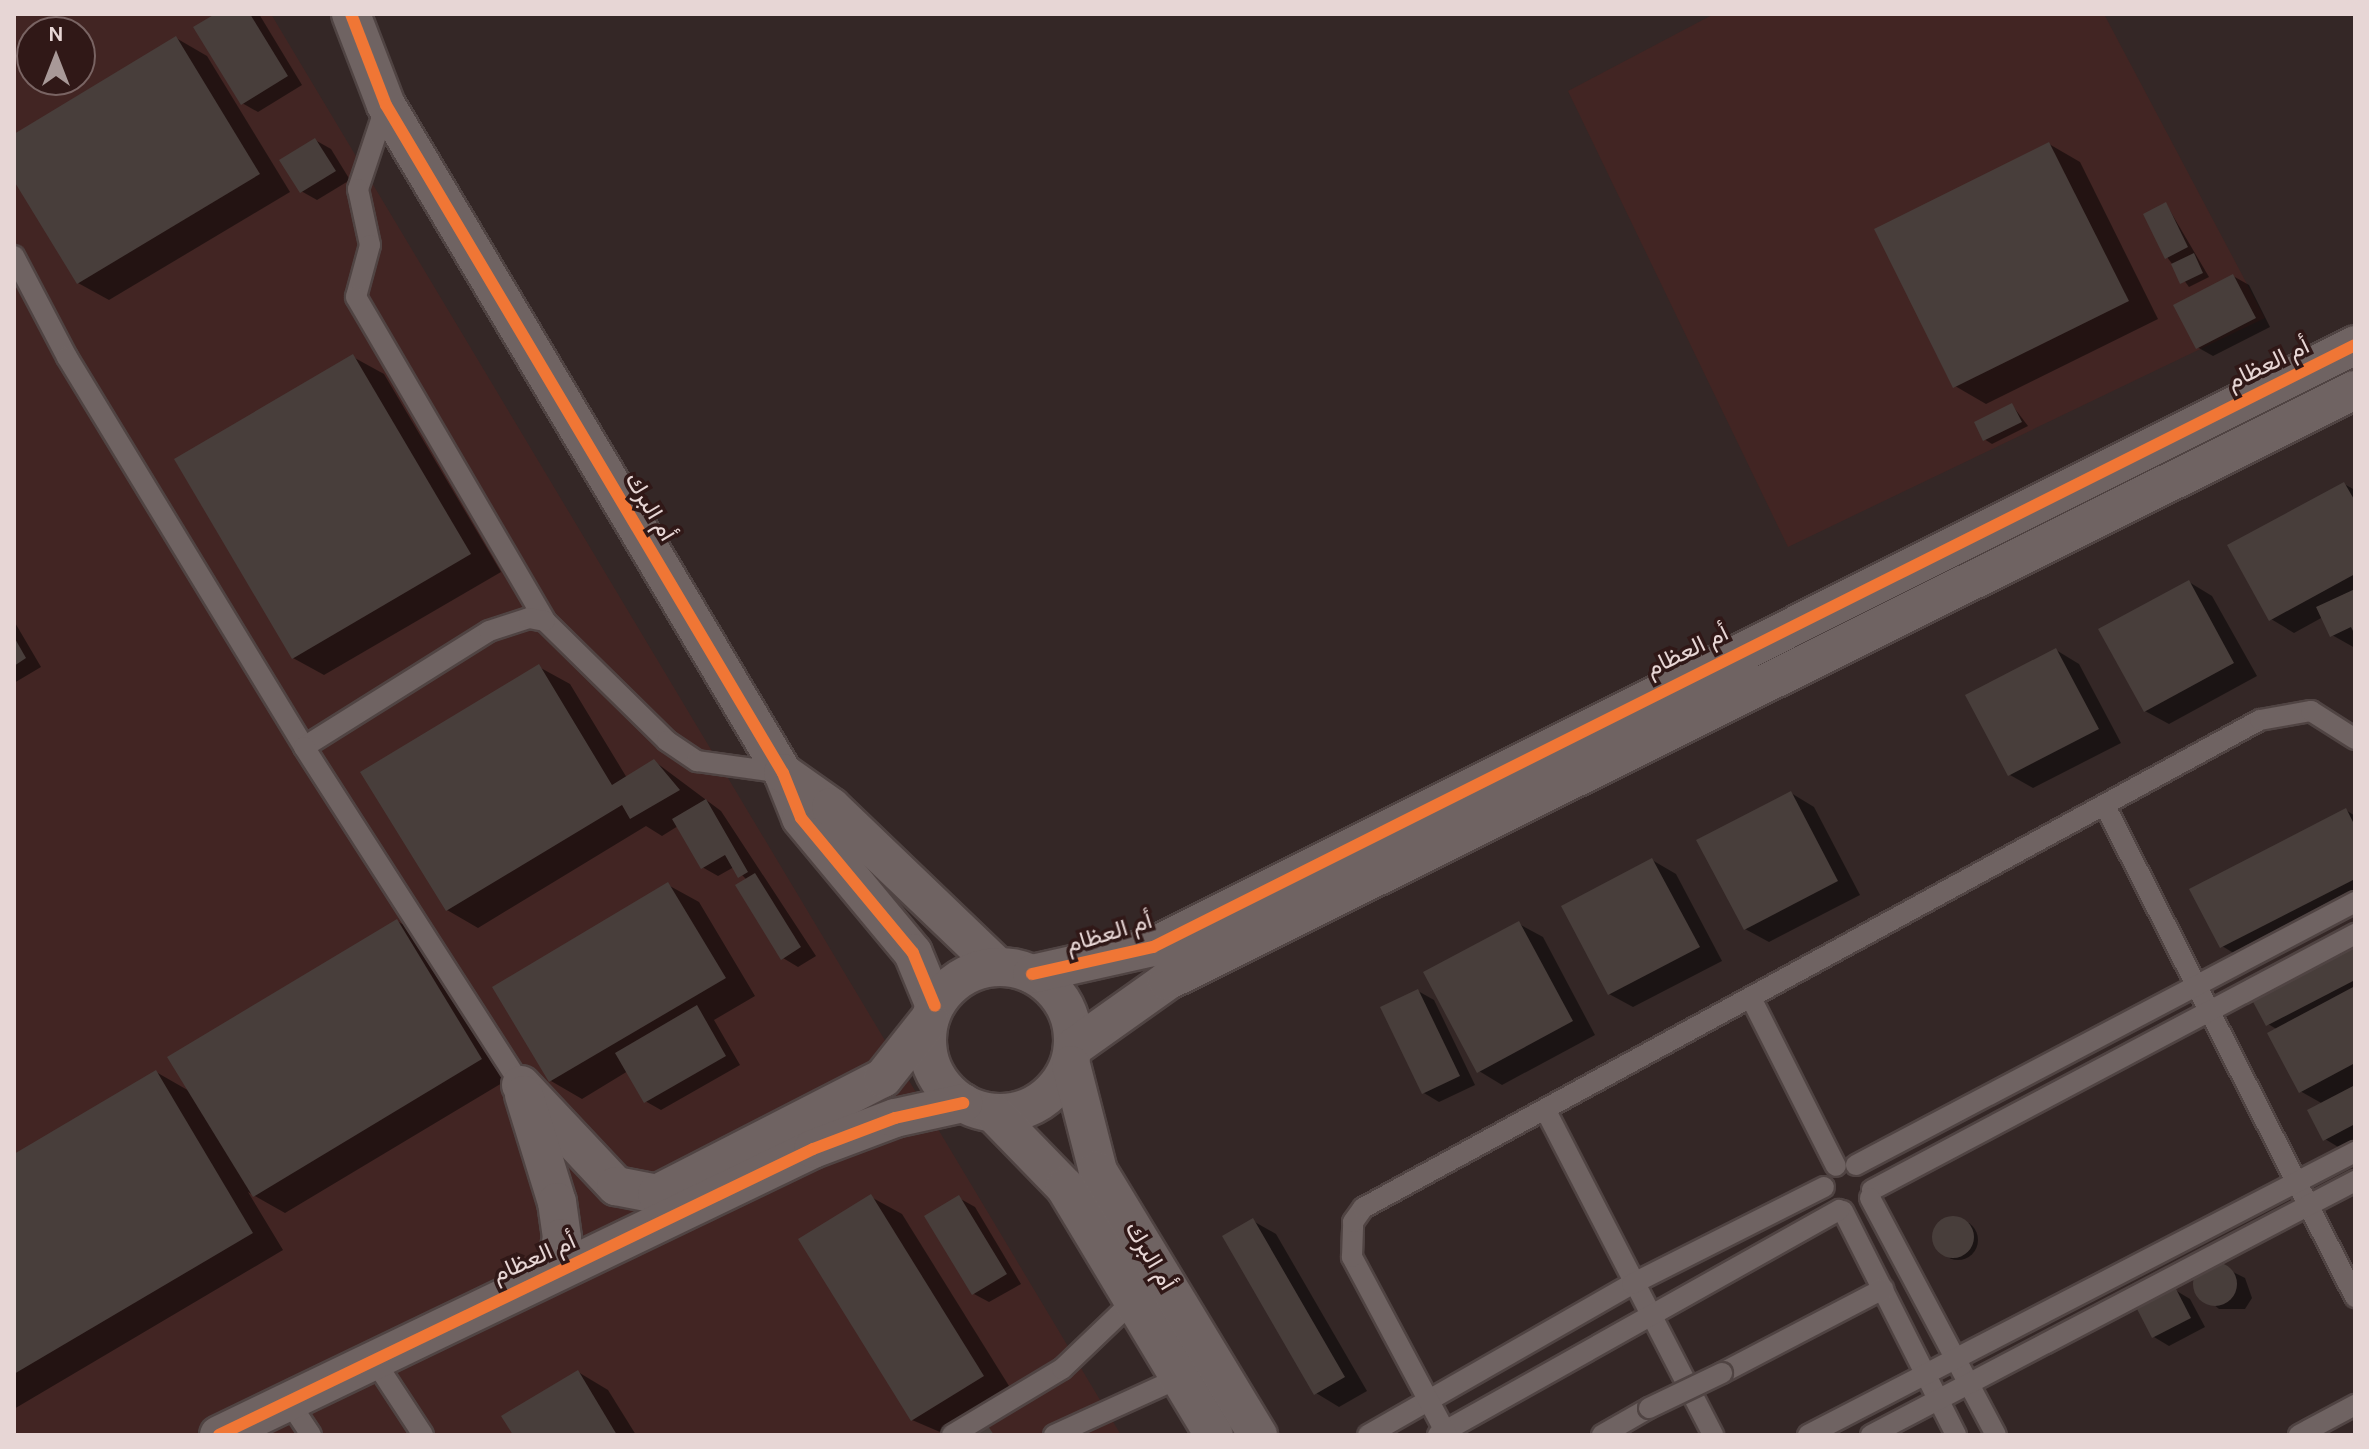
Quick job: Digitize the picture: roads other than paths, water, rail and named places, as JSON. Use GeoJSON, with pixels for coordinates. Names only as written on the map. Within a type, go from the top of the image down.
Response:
{"type":"FeatureCollection","features":[{"type":"Feature","properties":{"kind":"street","name":"أم البرك"},"geometry":{"type":"LineString","coordinates":[[351,14],[386,105],[783,773],[801,818],[913,953],[932,1013]]}},
{"type":"Feature","properties":{"kind":"street","name":"أم العظام"},"geometry":{"type":"LineString","coordinates":[[1015,970],[1153,947],[1618,710],[2352,356]]}},
{"type":"Feature","properties":{"kind":"street"},"geometry":{"type":"LineString","coordinates":[[932,1013],[928,1058],[978,1109],[1026,1110],[1053,1093],[1072,1056],[1167,981],[2355,390]]}},
{"type":"Feature","properties":{"kind":"street"},"geometry":{"type":"LineString","coordinates":[[1618,710],[1637,749]]}},
{"type":"Feature","properties":{"kind":"street","name":"أم البرك"},"geometry":{"type":"LineString","coordinates":[[783,773],[831,807],[1015,970]]}},
{"type":"Feature","properties":{"kind":"street"},"geometry":{"type":"LineString","coordinates":[[521,1085],[616,1186],[657,1194],[883,1078],[955,982],[1015,970],[1065,1004],[1072,1056]]}},
{"type":"Feature","properties":{"kind":"street","name":"أم البرك"},"geometry":{"type":"LineString","coordinates":[[1072,1056],[1098,1171],[1258,1435]]}},
{"type":"Feature","properties":{"kind":"street","name":"أم العظام"},"geometry":{"type":"LineString","coordinates":[[521,1085],[557,1202],[562,1238],[555,1272]]}},
{"type":"Feature","properties":{"kind":"street","name":"أم البرك"},"geometry":{"type":"LineString","coordinates":[[978,1109],[1065,1187],[1214,1435]]}},
{"type":"Feature","properties":{"kind":"street","name":"أم العظام"},"geometry":{"type":"LineString","coordinates":[[219,1435],[372,1357],[813,1149],[895,1118],[978,1109]]}},
{"type":"Feature","properties":{"kind":"lane"},"geometry":{"type":"LineString","coordinates":[[386,105],[358,189],[370,245],[356,297],[545,621],[667,741],[697,761],[783,773]]}},
{"type":"Feature","properties":{"kind":"lane"},"geometry":{"type":"LineString","coordinates":[[14,256],[67,357],[304,747],[521,1085]]}},
{"type":"Feature","properties":{"kind":"lane"},"geometry":{"type":"LineString","coordinates":[[304,747],[489,631],[529,618],[545,621]]}},
{"type":"Feature","properties":{"kind":"lane"},"geometry":{"type":"LineString","coordinates":[[2355,739],[2335,720],[2284,711],[1378,1200],[1353,1222],[1352,1257],[1428,1395],[1443,1434],[1650,1315],[2209,1009],[2355,934]]}},
{"type":"Feature","properties":{"kind":"lane"},"geometry":{"type":"LineString","coordinates":[[2106,808],[2355,1297]]}},
{"type":"Feature","properties":{"kind":"lane"},"geometry":{"type":"LineString","coordinates":[[1368,1435],[1428,1395],[1632,1284],[1824,1187],[1846,1165],[2355,902]]}},
{"type":"Feature","properties":{"kind":"lane"},"geometry":{"type":"LineString","coordinates":[[1751,998],[1846,1165],[1871,1194],[1996,1435]]}},
{"type":"Feature","properties":{"kind":"lane"},"geometry":{"type":"LineString","coordinates":[[1546,1111],[1632,1284],[1713,1435]]}},
{"type":"Feature","properties":{"kind":"lane"},"geometry":{"type":"LineString","coordinates":[[1808,1435],[2355,1152]]}},
{"type":"Feature","properties":{"kind":"lane"},"geometry":{"type":"LineString","coordinates":[[1871,1435],[2355,1181]]}},
{"type":"Feature","properties":{"kind":"lane"},"geometry":{"type":"LineString","coordinates":[[1824,1187],[1841,1211],[1883,1289],[1956,1435]]}},
{"type":"Feature","properties":{"kind":"lane"},"geometry":{"type":"LineString","coordinates":[[1602,1435],[1883,1289]]}},
{"type":"Feature","properties":{"kind":"lane"},"geometry":{"type":"LineString","coordinates":[[952,1435],[1062,1369],[1133,1301]]}},
{"type":"Feature","properties":{"kind":"lane"},"geometry":{"type":"LineString","coordinates":[[372,1357],[423,1435]]}},
{"type":"Feature","properties":{"kind":"lane"},"geometry":{"type":"LineString","coordinates":[[1054,1435],[1080,1428],[1179,1378]]}},
{"type":"Feature","properties":{"kind":"lane"},"geometry":{"type":"LineString","coordinates":[[287,1399],[311,1435]]}},
{"type":"Feature","properties":{"kind":"lane"},"geometry":{"type":"LineString","coordinates":[[2299,1435],[2355,1405]]}}]}
